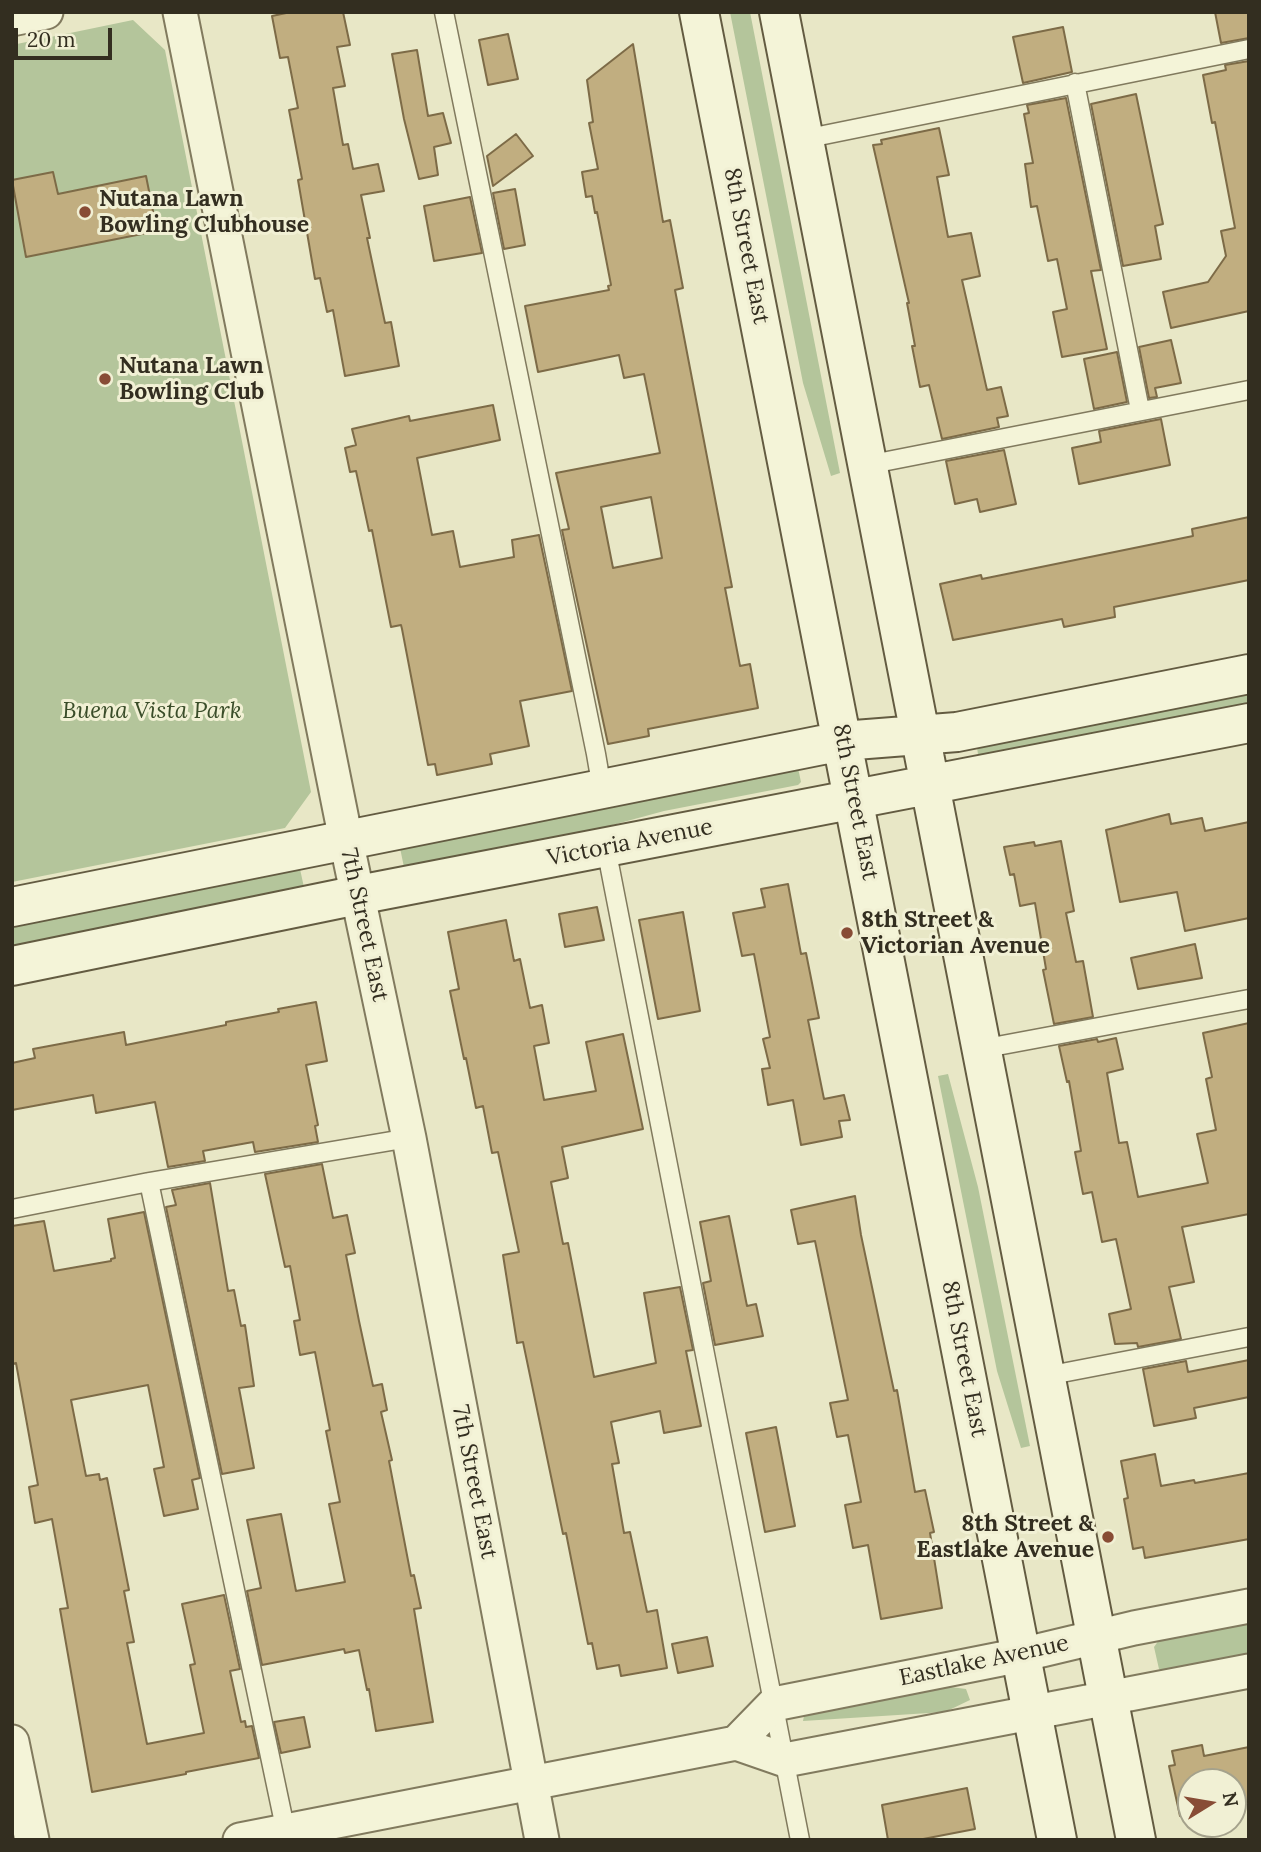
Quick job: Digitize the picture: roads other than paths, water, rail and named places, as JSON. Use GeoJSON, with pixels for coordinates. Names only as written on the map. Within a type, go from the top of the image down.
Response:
{"type":"FeatureCollection","features":[{"type":"Feature","properties":{"kind":"main road","name":"8th Street East"},"geometry":{"type":"LineString","coordinates":[[699,12],[1056,1840]]}},
{"type":"Feature","properties":{"kind":"main road"},"geometry":{"type":"LineString","coordinates":[[779,12],[1136,1840]]}},
{"type":"Feature","properties":{"kind":"main road"},"geometry":{"type":"LineString","coordinates":[[12,906],[842,741],[957,732],[1249,674]]}},
{"type":"Feature","properties":{"kind":"main road","name":"Victoria Avenue"},"geometry":{"type":"LineString","coordinates":[[12,966],[358,895],[1249,723]]}},
{"type":"Feature","properties":{"kind":"street"},"geometry":{"type":"LineString","coordinates":[[12,19],[46,12]]}},
{"type":"Feature","properties":{"kind":"street","name":"7th Street East"},"geometry":{"type":"LineString","coordinates":[[180,12],[346,840],[409,1138],[542,1840]]}},
{"type":"Feature","properties":{"kind":"street","name":"Eastlake Avenue"},"geometry":{"type":"LineString","coordinates":[[774,1704],[1249,1606]]}},
{"type":"Feature","properties":{"kind":"street"},"geometry":{"type":"LineString","coordinates":[[240,1840],[286,1836],[736,1744],[785,1760],[1249,1671]]}},
{"type":"Feature","properties":{"kind":"street"},"geometry":{"type":"LineString","coordinates":[[736,1744],[774,1704]]}},
{"type":"Feature","properties":{"kind":"street"},"geometry":{"type":"LineString","coordinates":[[12,1742],[32,1840]]}},
{"type":"Feature","properties":{"kind":"lane"},"geometry":{"type":"LineString","coordinates":[[444,12],[602,789]]}},
{"type":"Feature","properties":{"kind":"lane"},"geometry":{"type":"LineString","coordinates":[[804,139],[1249,49]]}},
{"type":"Feature","properties":{"kind":"lane"},"geometry":{"type":"LineString","coordinates":[[1074,83],[1140,410]]}},
{"type":"Feature","properties":{"kind":"lane"},"geometry":{"type":"LineString","coordinates":[[867,465],[1249,390]]}},
{"type":"Feature","properties":{"kind":"lane"},"geometry":{"type":"LineString","coordinates":[[606,848],[800,1840]]}},
{"type":"Feature","properties":{"kind":"lane"},"geometry":{"type":"LineString","coordinates":[[981,1049],[1249,999]]}},
{"type":"Feature","properties":{"kind":"lane"},"geometry":{"type":"LineString","coordinates":[[12,1209],[149,1182],[409,1138]]}},
{"type":"Feature","properties":{"kind":"lane"},"geometry":{"type":"LineString","coordinates":[[149,1182],[286,1836]]}},
{"type":"Feature","properties":{"kind":"lane"},"geometry":{"type":"LineString","coordinates":[[1046,1377],[1249,1337]]}},
{"type":"Feature","properties":{"kind":"place","name":"Nutana Lawn Bowling Clubhouse"},"geometry":{"type":"Point","coordinates":[85,212]}},
{"type":"Feature","properties":{"kind":"place","name":"Nutana Lawn Bowling Club"},"geometry":{"type":"Point","coordinates":[105,379]}},
{"type":"Feature","properties":{"kind":"place","name":"8th Street & Victorian Avenue"},"geometry":{"type":"Point","coordinates":[847,933]}},
{"type":"Feature","properties":{"kind":"place","name":"8th Street & Eastlake Avenue"},"geometry":{"type":"Point","coordinates":[1108,1537]}},
{"type":"Feature","properties":{"kind":"park label","name":"Buena Vista Park"},"geometry":{"type":"Point","coordinates":[152,711]}}]}
